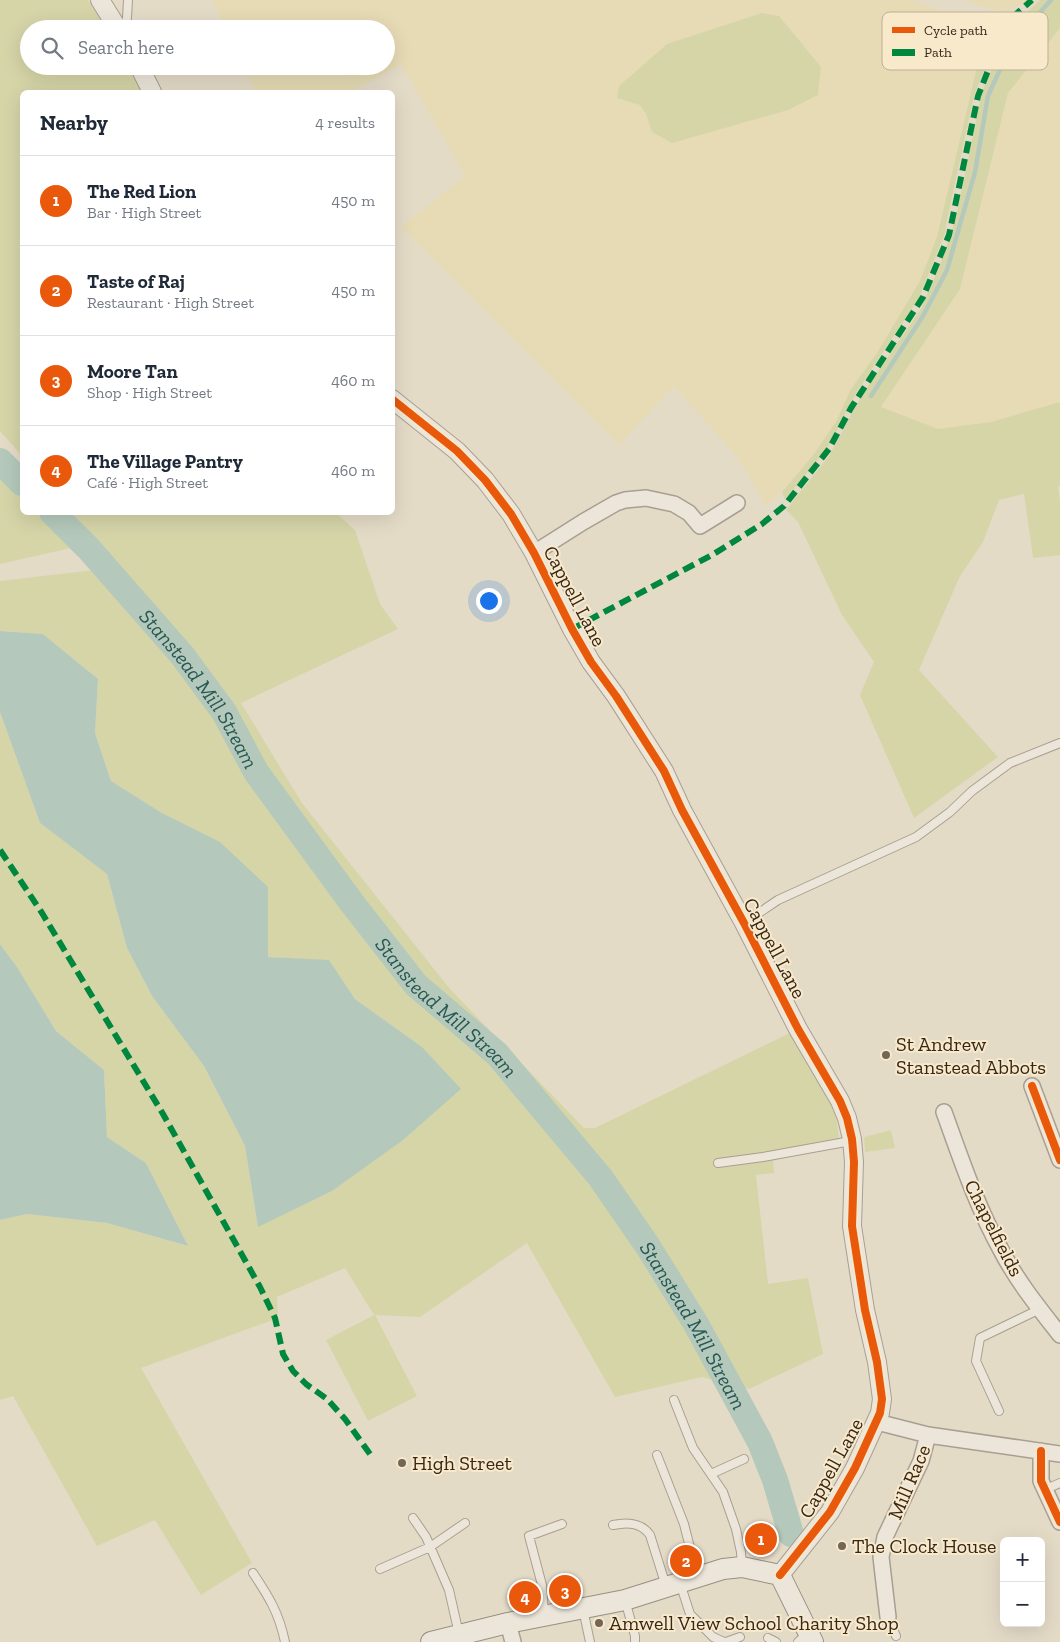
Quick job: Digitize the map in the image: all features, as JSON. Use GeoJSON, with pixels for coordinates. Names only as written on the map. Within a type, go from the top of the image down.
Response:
{"type":"FeatureCollection","features":[{"type":"Feature","properties":{"kind":"main road"},"geometry":{"type":"LineString","coordinates":[[431,1642],[459,1634],[510,1633],[544,1616],[625,1600],[723,1569],[742,1566],[780,1575],[806,1639]]}},
{"type":"Feature","properties":{"kind":"street"},"geometry":{"type":"LineString","coordinates":[[100,0],[112,20]]}},
{"type":"Feature","properties":{"kind":"street"},"geometry":{"type":"LineString","coordinates":[[144,75],[151,90]]}},
{"type":"Feature","properties":{"kind":"street","name":"Cappell Lane"},"geometry":{"type":"LineString","coordinates":[[395,401],[457,452],[485,480],[511,514],[534,553],[572,630],[664,771],[686,819],[744,923],[798,1029],[840,1102],[847,1118],[854,1162],[852,1226],[882,1399],[876,1422],[855,1468],[830,1512],[780,1575]]}},
{"type":"Feature","properties":{"kind":"street","name":"Cappell Lane"},"geometry":{"type":"LineString","coordinates":[[534,553],[583,522],[616,503],[625,500],[654,499],[674,504],[689,513],[700,526],[737,503]]}},
{"type":"Feature","properties":{"kind":"street"},"geometry":{"type":"LineString","coordinates":[[1032,1086],[1060,1160]]}},
{"type":"Feature","properties":{"kind":"street","name":"Chapelfields"},"geometry":{"type":"LineString","coordinates":[[944,1112],[970,1183],[1000,1250],[1031,1298],[1060,1335]]}},
{"type":"Feature","properties":{"kind":"street"},"geometry":{"type":"LineString","coordinates":[[876,1422],[928,1435],[1060,1454]]}},
{"type":"Feature","properties":{"kind":"street","name":"Mill Race"},"geometry":{"type":"LineString","coordinates":[[888,1617],[881,1557],[885,1537],[921,1462],[928,1435]]}},
{"type":"Feature","properties":{"kind":"street"},"geometry":{"type":"LineString","coordinates":[[1040,1451],[1039,1472],[1044,1490],[1060,1522]]}},
{"type":"Feature","properties":{"kind":"lane"},"geometry":{"type":"LineString","coordinates":[[126,20],[128,0]]}},
{"type":"Feature","properties":{"kind":"lane"},"geometry":{"type":"LineString","coordinates":[[744,923],[778,900],[916,837],[1010,764],[1060,743]]}},
{"type":"Feature","properties":{"kind":"lane"},"geometry":{"type":"LineString","coordinates":[[718,1162],[763,1157],[852,1141]]}},
{"type":"Feature","properties":{"kind":"lane"},"geometry":{"type":"LineString","coordinates":[[999,1411],[976,1360],[980,1338],[1040,1309]]}},
{"type":"Feature","properties":{"kind":"lane"},"geometry":{"type":"LineString","coordinates":[[674,1400],[692,1448],[723,1492],[741,1552],[742,1566]]}},
{"type":"Feature","properties":{"kind":"lane"},"geometry":{"type":"LineString","coordinates":[[657,1455],[684,1524],[681,1582]]}},
{"type":"Feature","properties":{"kind":"lane"},"geometry":{"type":"LineString","coordinates":[[710,1474],[744,1459]]}},
{"type":"Feature","properties":{"kind":"lane"},"geometry":{"type":"LineString","coordinates":[[1044,1490],[1060,1483]]}},
{"type":"Feature","properties":{"kind":"lane"},"geometry":{"type":"LineString","coordinates":[[413,1518],[426,1537],[449,1590],[459,1634]]}},
{"type":"Feature","properties":{"kind":"lane"},"geometry":{"type":"LineString","coordinates":[[380,1569],[430,1547],[465,1523]]}},
{"type":"Feature","properties":{"kind":"lane"},"geometry":{"type":"LineString","coordinates":[[613,1526],[622,1523],[632,1524],[640,1525],[646,1530],[681,1582],[690,1614],[713,1637],[725,1642],[740,1638]]}},
{"type":"Feature","properties":{"kind":"lane"},"geometry":{"type":"LineString","coordinates":[[544,1616],[542,1585],[529,1536],[562,1524]]}},
{"type":"Feature","properties":{"kind":"lane"},"geometry":{"type":"LineString","coordinates":[[253,1573],[269,1596],[279,1616],[286,1642]]}},
{"type":"Feature","properties":{"kind":"lane"},"geometry":{"type":"LineString","coordinates":[[625,1600],[635,1642]]}},
{"type":"Feature","properties":{"kind":"lane"},"geometry":{"type":"LineString","coordinates":[[583,1608],[590,1642]]}},
{"type":"Feature","properties":{"kind":"lane"},"geometry":{"type":"LineString","coordinates":[[888,1617],[896,1636]]}},
{"type":"Feature","properties":{"kind":"shaded area"},"geometry":{"type":"Polygon","coordinates":[[[212,0],[912,0],[945,12],[882,12],[882,70],[976,70],[937,237],[920,281],[877,353],[851,389],[837,420],[814,454],[782,492],[766,506],[738,458],[674,386],[619,445],[401,227],[465,176],[401,64],[395,67],[395,20],[221,20],[212,0]]]}},
{"type":"Feature","properties":{"kind":"shaded area"},"geometry":{"type":"Polygon","coordinates":[[[964,0],[1030,0],[1005,12],[964,0]]]}},
{"type":"Feature","properties":{"kind":"shaded area"},"geometry":{"type":"Polygon","coordinates":[[[1060,28],[1060,402],[991,422],[938,429],[881,407],[960,289],[1008,93],[1026,70],[1048,70],[1048,43],[1060,28]]]}},
{"type":"Feature","properties":{"kind":"shaded area"},"geometry":{"type":"Polygon","coordinates":[[[247,75],[381,75],[355,90],[254,90],[247,75]]]}},
{"type":"Feature","properties":{"kind":"shaded area"},"geometry":{"type":"Polygon","coordinates":[[[0,631],[43,634],[98,679],[95,733],[111,781],[162,813],[220,842],[268,887],[268,957],[329,960],[355,999],[422,1047],[461,1089],[403,1140],[332,1191],[258,1227],[245,1146],[204,1066],[152,996],[127,948],[107,874],[40,823],[0,712],[0,631]]]}},
{"type":"Feature","properties":{"kind":"shaded area"},"geometry":{"type":"Polygon","coordinates":[[[0,944],[17,967],[56,1031],[104,1070],[107,1137],[146,1163],[188,1246],[107,1223],[27,1214],[0,1220],[0,944]]]}},
{"type":"Feature","properties":{"kind":"green space"},"geometry":{"type":"Polygon","coordinates":[[[0,0],[88,0],[101,20],[20,20],[20,75],[132,75],[140,90],[20,90],[20,454],[0,431],[0,0]]]}},
{"type":"Feature","properties":{"kind":"green space"},"geometry":{"type":"Polygon","coordinates":[[[1040,0],[1060,0],[1060,28],[1048,43],[1048,12],[1027,12],[1040,0]]]}},
{"type":"Feature","properties":{"kind":"green space"},"geometry":{"type":"Polygon","coordinates":[[[762,13],[779,16],[821,67],[818,95],[788,110],[672,143],[652,132],[646,114],[640,105],[617,98],[619,86],[667,44],[762,13]]]}},
{"type":"Feature","properties":{"kind":"green space"},"geometry":{"type":"Polygon","coordinates":[[[976,70],[984,70],[974,96],[945,233],[919,298],[858,390],[827,449],[785,499],[782,492],[814,454],[837,420],[851,389],[877,353],[920,281],[937,237],[976,70]]]}},
{"type":"Feature","properties":{"kind":"green space"},"geometry":{"type":"Polygon","coordinates":[[[991,70],[1026,70],[1008,93],[960,289],[881,407],[938,429],[991,422],[1060,402],[1060,486],[1058,487],[1060,501],[1060,555],[1033,558],[1024,494],[999,500],[983,542],[960,576],[919,670],[998,757],[914,818],[860,695],[874,662],[842,615],[798,522],[786,510],[829,456],[862,395],[921,309],[940,265],[956,218],[982,92],[991,70]]]}},
{"type":"Feature","properties":{"kind":"green space"},"geometry":{"type":"Polygon","coordinates":[[[0,476],[20,497],[20,515],[38,515],[71,548],[0,564],[0,476]]]}},
{"type":"Feature","properties":{"kind":"green space"},"geometry":{"type":"Polygon","coordinates":[[[74,515],[338,515],[355,530],[380,604],[398,629],[241,703],[302,803],[450,989],[584,1128],[595,1128],[794,1031],[836,1115],[840,1146],[773,1161],[774,1173],[756,1175],[768,1284],[808,1278],[823,1354],[749,1389],[702,1377],[615,1397],[527,1243],[420,1317],[375,1315],[417,1396],[368,1421],[326,1340],[374,1315],[345,1268],[277,1297],[278,1318],[141,1368],[252,1563],[201,1595],[155,1520],[97,1546],[13,1396],[0,1400],[0,1220],[27,1214],[107,1223],[187,1246],[146,1163],[107,1137],[104,1070],[56,1031],[17,967],[0,944],[0,712],[40,823],[107,874],[127,948],[152,996],[204,1066],[245,1146],[258,1226],[332,1191],[422,1047],[355,999],[329,961],[268,957],[268,887],[162,813],[111,781],[95,733],[98,679],[43,634],[0,631],[0,581],[120,567],[74,515]]]}},
{"type":"Feature","properties":{"kind":"green space"},"geometry":{"type":"Polygon","coordinates":[[[891,1130],[895,1148],[865,1152],[864,1137],[891,1130]]]}},
{"type":"Feature","properties":{"kind":"waterway"},"geometry":{"type":"LineString","coordinates":[[1040,12],[1051,0]]}},
{"type":"Feature","properties":{"kind":"waterway"},"geometry":{"type":"LineString","coordinates":[[871,396],[923,316],[947,270],[975,172],[988,96],[1000,70]]}},
{"type":"Feature","properties":{"kind":"waterway","name":"Stanstead Mill Stream"},"geometry":{"type":"LineString","coordinates":[[0,461],[20,481]]}},
{"type":"Feature","properties":{"kind":"waterway","name":"Stanstead Mill Stream"},"geometry":{"type":"LineString","coordinates":[[55,515],[89,549],[182,655],[224,712],[256,772],[352,903],[416,985],[497,1054],[600,1177],[647,1245],[696,1324],[760,1442],[775,1480],[791,1534]]}},
{"type":"Feature","properties":{"kind":"marked path"},"geometry":{"type":"LineString","coordinates":[[1018,12],[1032,0]]}},
{"type":"Feature","properties":{"kind":"marked path"},"geometry":{"type":"LineString","coordinates":[[572,629],[712,555],[762,524],[784,506],[829,449],[851,408],[923,297],[949,235],[978,96],[988,70]]}},
{"type":"Feature","properties":{"kind":"marked path"},"geometry":{"type":"LineString","coordinates":[[0,850],[42,913],[163,1114],[260,1287],[275,1318],[283,1354],[293,1371],[306,1384],[327,1399],[345,1419],[370,1454]]}},
{"type":"Feature","properties":{"kind":"cycle path"},"geometry":{"type":"LineString","coordinates":[[395,401],[457,451],[485,480],[511,514],[534,553],[572,629],[591,662],[616,696],[664,771],[682,810],[744,923],[798,1029],[840,1101],[847,1118],[852,1139],[854,1162],[852,1226],[865,1310],[877,1362],[882,1399],[880,1413],[855,1468],[830,1512],[780,1575]]}},
{"type":"Feature","properties":{"kind":"cycle path"},"geometry":{"type":"LineString","coordinates":[[1032,1086],[1060,1160]]}},
{"type":"Feature","properties":{"kind":"cycle path"},"geometry":{"type":"LineString","coordinates":[[1041,1451],[1041,1481],[1060,1522]]}},
{"type":"Feature","properties":{"kind":"place","name":"St Andrew Stanstead Abbots"},"geometry":{"type":"Point","coordinates":[886,1055]}},
{"type":"Feature","properties":{"kind":"place","name":"High Street"},"geometry":{"type":"Point","coordinates":[402,1463]}},
{"type":"Feature","properties":{"kind":"place","name":"The Red Lion"},"geometry":{"type":"Point","coordinates":[761,1539]}},
{"type":"Feature","properties":{"kind":"place","name":"The Clock House"},"geometry":{"type":"Point","coordinates":[842,1546]}},
{"type":"Feature","properties":{"kind":"place","name":"Taste of Raj"},"geometry":{"type":"Point","coordinates":[686,1561]}},
{"type":"Feature","properties":{"kind":"place","name":"Moore Tan"},"geometry":{"type":"Point","coordinates":[565,1591]}},
{"type":"Feature","properties":{"kind":"place","name":"The Village Pantry"},"geometry":{"type":"Point","coordinates":[525,1597]}},
{"type":"Feature","properties":{"kind":"place","name":"Amwell View School Charity Shop"},"geometry":{"type":"Point","coordinates":[599,1623]}}]}
